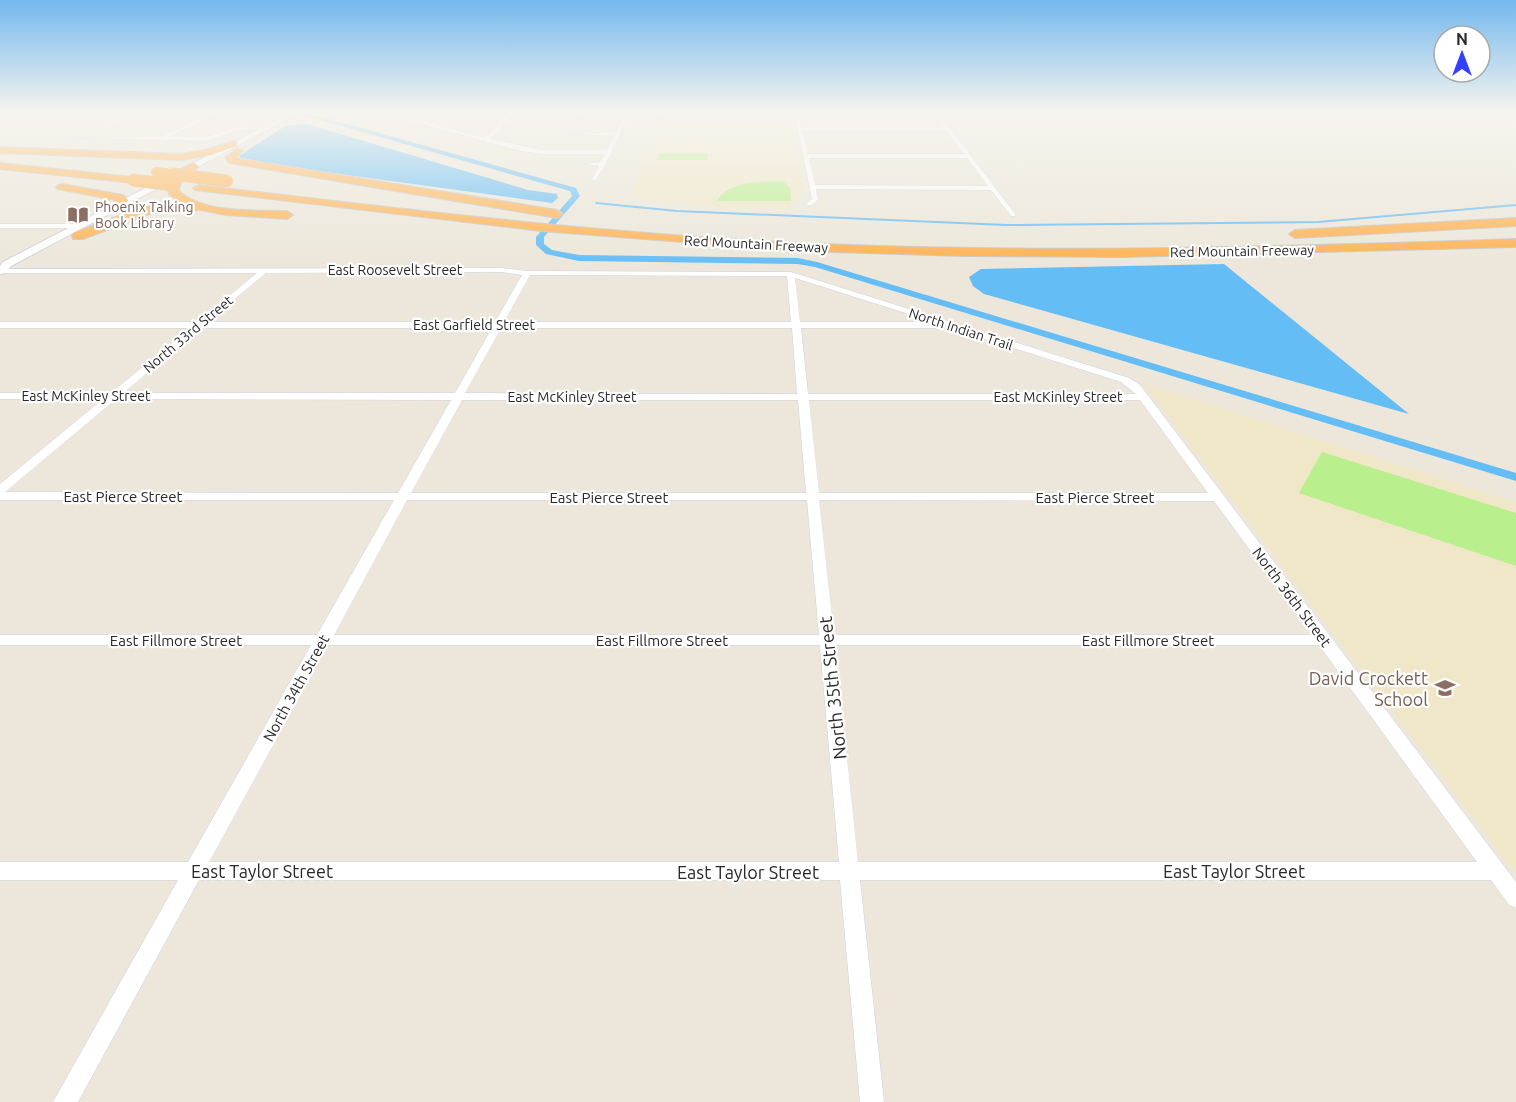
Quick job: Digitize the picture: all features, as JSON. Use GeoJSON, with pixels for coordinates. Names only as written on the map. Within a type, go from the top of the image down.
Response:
{"type":"FeatureCollection","features":[{"type":"Feature","properties":{"kind":"highway","name":"Red Mountain Freeway"},"geometry":{"type":"LineString","coordinates":[[38,162],[168,181],[227,181],[514,211],[587,227],[763,248],[1060,254],[1516,243]]}},
{"type":"Feature","properties":{"kind":"highway"},"geometry":{"type":"LineString","coordinates":[[159,162],[170,169],[168,181],[173,192],[182,201],[208,208]]}},
{"type":"Feature","properties":{"kind":"highway"},"geometry":{"type":"LineString","coordinates":[[241,162],[514,211],[572,216]]}},
{"type":"Feature","properties":{"kind":"highway"},"geometry":{"type":"LineString","coordinates":[[0,166],[199,188],[493,227]]}},
{"type":"Feature","properties":{"kind":"highway"},"geometry":{"type":"LineString","coordinates":[[72,188],[115,189],[168,181],[193,172],[241,170],[292,172]]}},
{"type":"Feature","properties":{"kind":"highway"},"geometry":{"type":"LineString","coordinates":[[0,177],[30,182]]}},
{"type":"Feature","properties":{"kind":"highway"},"geometry":{"type":"LineString","coordinates":[[50,185],[120,197],[122,200],[119,205]]}},
{"type":"Feature","properties":{"kind":"highway"},"geometry":{"type":"LineString","coordinates":[[78,231],[150,209],[175,207],[306,216]]}},
{"type":"Feature","properties":{"kind":"highway"},"geometry":{"type":"LineString","coordinates":[[340,219],[493,227],[587,227]]}},
{"type":"Feature","properties":{"kind":"highway"},"geometry":{"type":"LineString","coordinates":[[1279,235],[1516,222]]}},
{"type":"Feature","properties":{"kind":"highway","name":"Red Mountain Freeway"},"geometry":{"type":"LineString","coordinates":[[587,227],[978,241],[1169,241],[1516,231]]}},
{"type":"Feature","properties":{"kind":"highway"},"geometry":{"type":"LineString","coordinates":[[1169,241],[1226,238]]}},
{"type":"Feature","properties":{"kind":"highway"},"geometry":{"type":"LineString","coordinates":[[1337,249],[1516,250]]}},
{"type":"Feature","properties":{"kind":"main road"},"geometry":{"type":"LineString","coordinates":[[193,172],[209,162]]}},
{"type":"Feature","properties":{"kind":"main road"},"geometry":{"type":"LineString","coordinates":[[78,231],[119,205],[168,181]]}},
{"type":"Feature","properties":{"kind":"main road"},"geometry":{"type":"LineString","coordinates":[[1,271],[7,264],[78,231],[168,181]]}},
{"type":"Feature","properties":{"kind":"street"},"geometry":{"type":"LineString","coordinates":[[808,162],[814,200],[809,204]]}},
{"type":"Feature","properties":{"kind":"street"},"geometry":{"type":"LineString","coordinates":[[972,162],[1013,216]]}},
{"type":"Feature","properties":{"kind":"street"},"geometry":{"type":"LineString","coordinates":[[588,164],[603,164],[595,179]]}},
{"type":"Feature","properties":{"kind":"street"},"geometry":{"type":"LineString","coordinates":[[812,188],[991,188]]}},
{"type":"Feature","properties":{"kind":"street"},"geometry":{"type":"LineString","coordinates":[[0,226],[78,231]]}},
{"type":"Feature","properties":{"kind":"street","name":"North 33rd Street"},"geometry":{"type":"LineString","coordinates":[[0,490],[266,270]]}},
{"type":"Feature","properties":{"kind":"street","name":"East Roosevelt Street"},"geometry":{"type":"LineString","coordinates":[[1,271],[502,270],[527,273],[790,274]]}},
{"type":"Feature","properties":{"kind":"street","name":"North 34th Street"},"geometry":{"type":"LineString","coordinates":[[65,1102],[527,273]]}},
{"type":"Feature","properties":{"kind":"street","name":"North Indian Trail"},"geometry":{"type":"LineString","coordinates":[[790,274],[1132,384]]}},
{"type":"Feature","properties":{"kind":"street","name":"North 35th Street"},"geometry":{"type":"LineString","coordinates":[[790,274],[872,1102]]}},
{"type":"Feature","properties":{"kind":"street","name":"East Garfield Street"},"geometry":{"type":"LineString","coordinates":[[0,325],[949,325]]}},
{"type":"Feature","properties":{"kind":"street","name":"North 36th Street"},"geometry":{"type":"LineString","coordinates":[[1132,384],[1516,898]]}},
{"type":"Feature","properties":{"kind":"street","name":"East McKinley Street"},"geometry":{"type":"LineString","coordinates":[[0,396],[1143,397]]}},
{"type":"Feature","properties":{"kind":"street","name":"East Pierce Street"},"geometry":{"type":"LineString","coordinates":[[0,496],[1217,496]]}},
{"type":"Feature","properties":{"kind":"street","name":"East Fillmore Street"},"geometry":{"type":"LineString","coordinates":[[0,640],[1324,640]]}},
{"type":"Feature","properties":{"kind":"street","name":"East Taylor Street"},"geometry":{"type":"LineString","coordinates":[[0,870],[1496,871]]}},
{"type":"Feature","properties":{"kind":"shaded area"},"geometry":{"type":"Polygon","coordinates":[[[642,162],[799,162],[804,195],[798,195],[799,201],[793,203],[794,209],[739,209],[662,202],[631,193],[642,162]]]}},
{"type":"Feature","properties":{"kind":"shaded area","name":"David Crockett School"},"geometry":{"type":"Polygon","coordinates":[[[1144,384],[1516,502],[1516,874],[1144,384]]]}},
{"type":"Feature","properties":{"kind":"green space"},"geometry":{"type":"Polygon","coordinates":[[[783,181],[790,188],[791,201],[717,201],[722,194],[737,186],[756,182],[783,181]]]}},
{"type":"Feature","properties":{"kind":"green space"},"geometry":{"type":"Polygon","coordinates":[[[1322,452],[1516,513],[1516,566],[1299,493],[1322,452]]]}},
{"type":"Feature","properties":{"kind":"water"},"geometry":{"type":"Polygon","coordinates":[[[254,162],[436,162],[528,190],[557,194],[558,198],[552,203],[254,162]]]}},
{"type":"Feature","properties":{"kind":"water"},"geometry":{"type":"Polygon","coordinates":[[[1224,264],[1409,414],[984,294],[973,286],[969,277],[981,269],[1224,264]]]}},
{"type":"Feature","properties":{"kind":"waterway"},"geometry":{"type":"LineString","coordinates":[[475,162],[573,190],[576,196],[540,237],[540,245],[549,252],[579,258],[798,261],[817,265],[1516,477]]}},
{"type":"Feature","properties":{"kind":"waterway"},"geometry":{"type":"LineString","coordinates":[[596,203],[677,211],[1006,225],[1318,222],[1516,205]]}},
{"type":"Feature","properties":{"kind":"place","name":"Phoenix Talking Book Library"},"geometry":{"type":"Point","coordinates":[78,215]}},
{"type":"Feature","properties":{"kind":"place","name":"David Crockett School"},"geometry":{"type":"Point","coordinates":[1445,688]}}]}
